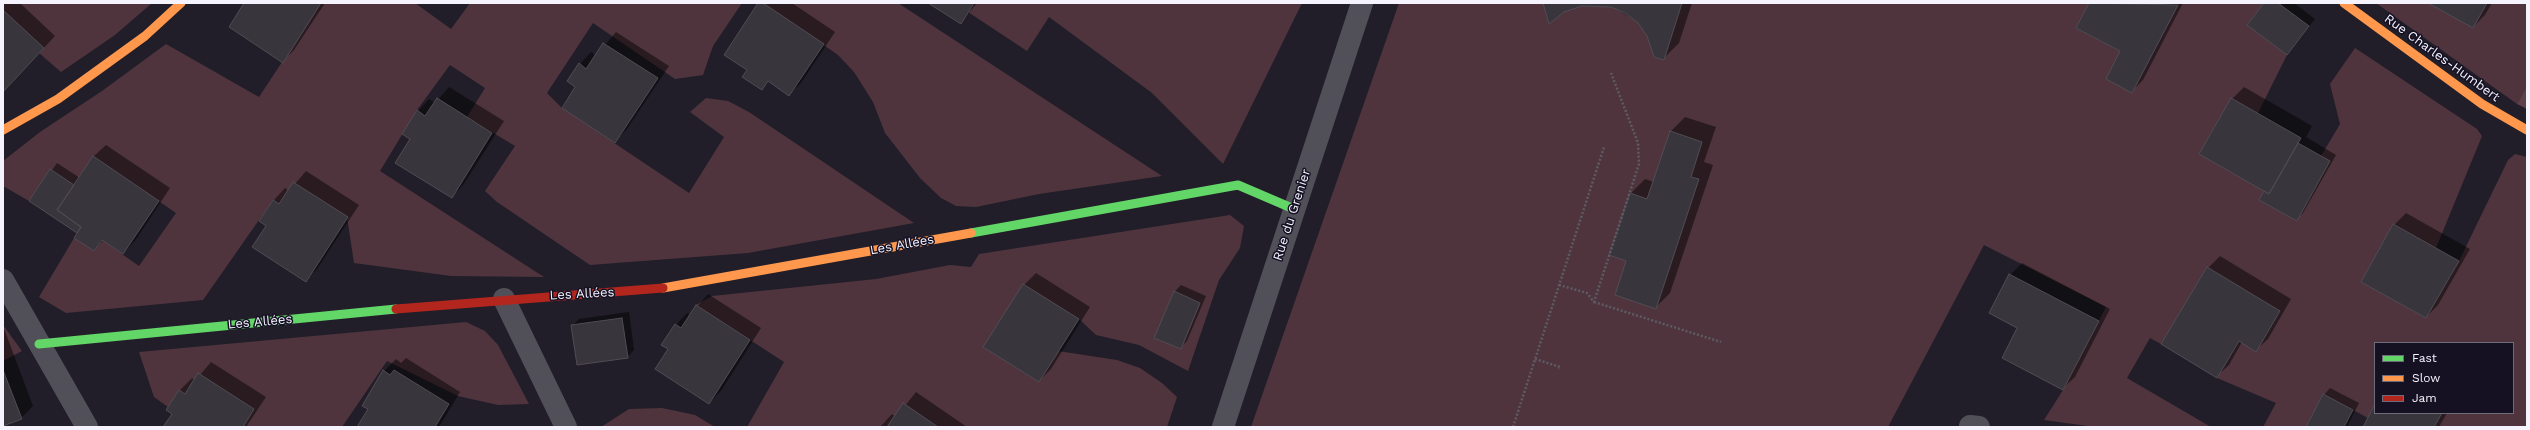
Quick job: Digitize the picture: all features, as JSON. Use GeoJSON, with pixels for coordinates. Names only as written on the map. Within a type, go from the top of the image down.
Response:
{"type":"FeatureCollection","features":[{"type":"Feature","properties":{"kind":"street"},"geometry":{"type":"LineString","coordinates":[[3,130],[58,99],[145,36],[181,3]]}},
{"type":"Feature","properties":{"kind":"street","name":"Rue du Grenier"},"geometry":{"type":"LineString","coordinates":[[1223,427],[1362,3]]}},
{"type":"Feature","properties":{"kind":"street","name":"Rue Charles-Humbert"},"geometry":{"type":"LineString","coordinates":[[2344,3],[2482,104],[2527,130]]}},
{"type":"Feature","properties":{"kind":"street","name":"Les Allées"},"geometry":{"type":"LineString","coordinates":[[40,344],[504,299],[652,290],[1238,185],[1294,209]]}},
{"type":"Feature","properties":{"kind":"street"},"geometry":{"type":"LineString","coordinates":[[3,280],[87,427]]}},
{"type":"Feature","properties":{"kind":"street"},"geometry":{"type":"LineString","coordinates":[[504,299],[566,427]]}},
{"type":"Feature","properties":{"kind":"path"},"geometry":{"type":"LineString","coordinates":[[1594,302],[1639,164],[1638,143],[1611,73]]}},
{"type":"Feature","properties":{"kind":"path"},"geometry":{"type":"LineString","coordinates":[[1512,427],[1604,147]]}},
{"type":"Feature","properties":{"kind":"path"},"geometry":{"type":"LineString","coordinates":[[1559,285],[1587,294],[1594,302],[1721,342]]}},
{"type":"Feature","properties":{"kind":"path"},"geometry":{"type":"LineString","coordinates":[[1535,359],[1560,367],[1560,369]]}},
{"type":"Feature","properties":{"kind":"shaded area"},"geometry":{"type":"Polygon","coordinates":[[[3,3],[152,3],[115,35],[61,72],[39,53],[3,10],[3,3]]]}},
{"type":"Feature","properties":{"kind":"shaded area"},"geometry":{"type":"Polygon","coordinates":[[[321,3],[415,3],[451,29],[470,3],[742,3],[713,46],[703,75],[675,79],[593,23],[547,93],[562,108],[689,193],[724,137],[690,112],[706,98],[728,101],[749,112],[914,223],[748,253],[590,265],[497,202],[485,191],[515,146],[467,117],[485,88],[450,65],[417,110],[380,171],[544,277],[451,276],[354,263],[347,217],[279,204],[273,200],[203,300],[66,313],[39,297],[74,238],[94,251],[102,240],[139,266],[176,213],[93,156],[74,185],[50,169],[29,201],[3,186],[3,161],[40,132],[102,91],[166,44],[259,97],[321,3]]]}},
{"type":"Feature","properties":{"kind":"shaded area"},"geometry":{"type":"Polygon","coordinates":[[[763,3],[898,3],[1162,176],[1039,194],[976,207],[956,206],[941,198],[920,178],[885,133],[873,102],[854,72],[838,55],[763,3]]]}},
{"type":"Feature","properties":{"kind":"shaded area"},"geometry":{"type":"Polygon","coordinates":[[[974,3],[1302,3],[1223,164],[1152,93],[1049,17],[1027,51],[968,12],[974,3]]]}},
{"type":"Feature","properties":{"kind":"shaded area"},"geometry":{"type":"Polygon","coordinates":[[[1399,3],[2089,3],[2076,28],[2120,51],[2132,92],[2178,3],[2264,3],[2247,25],[2287,55],[2258,113],[2231,98],[2199,154],[2264,191],[2259,200],[2297,221],[2330,162],[2321,156],[2340,124],[2330,84],[2355,48],[2477,129],[2482,136],[2436,248],[2393,224],[2361,282],[2426,318],[2459,261],[2508,160],[2515,154],[2527,157],[2527,427],[2434,427],[2441,414],[2514,414],[2514,342],[2374,342],[2374,406],[2368,418],[2323,394],[2306,427],[2263,427],[2276,403],[2217,378],[2239,341],[2256,351],[2280,311],[2207,267],[2161,344],[2150,338],[2127,378],[2211,427],[2095,427],[2044,420],[2063,390],[2106,307],[1984,245],[1888,427],[1251,427],[1399,3]]]}},
{"type":"Feature","properties":{"kind":"shaded area"},"geometry":{"type":"Polygon","coordinates":[[[2376,3],[2527,3],[2527,86],[2517,104],[2376,3]]]}},
{"type":"Feature","properties":{"kind":"shaded area"},"geometry":{"type":"Polygon","coordinates":[[[2527,86],[2527,109],[2517,104],[2527,86]]]}},
{"type":"Feature","properties":{"kind":"shaded area"},"geometry":{"type":"Polygon","coordinates":[[[1230,215],[1244,226],[1240,248],[1219,280],[1188,371],[1139,345],[1096,335],[1079,319],[983,347],[1039,382],[1058,351],[1117,360],[1140,368],[1162,383],[1177,397],[1167,427],[747,427],[784,362],[696,305],[712,296],[876,279],[950,265],[971,267],[979,254],[1230,215]]]}},
{"type":"Feature","properties":{"kind":"shaded area"},"geometry":{"type":"Polygon","coordinates":[[[466,322],[485,331],[498,345],[529,404],[498,405],[458,396],[387,361],[342,427],[243,427],[254,409],[199,374],[185,394],[179,390],[168,407],[154,397],[139,352],[466,322]]]}},
{"type":"Feature","properties":{"kind":"shaded area"},"geometry":{"type":"Polygon","coordinates":[[[3,325],[22,351],[3,361],[3,325]]]}},
{"type":"Feature","properties":{"kind":"shaded area"},"geometry":{"type":"Polygon","coordinates":[[[662,408],[695,415],[715,427],[601,427],[629,409],[662,408]]]}},
{"type":"Feature","properties":{"kind":"building"},"geometry":{"type":"Polygon","coordinates":[[[244,3],[321,3],[283,63],[229,27],[244,3]]]}},
{"type":"Feature","properties":{"kind":"building"},"geometry":{"type":"Polygon","coordinates":[[[758,3],[763,3],[824,44],[789,96],[768,81],[762,90],[742,77],[747,70],[724,55],[758,3]]]}},
{"type":"Feature","properties":{"kind":"building"},"geometry":{"type":"Polygon","coordinates":[[[928,3],[974,3],[961,24],[928,3]]]}},
{"type":"Feature","properties":{"kind":"building"},"geometry":{"type":"Polygon","coordinates":[[[1543,3],[1682,3],[1664,60],[1654,57],[1647,36],[1638,23],[1625,13],[1611,7],[1582,6],[1564,12],[1549,24],[1543,3]]]}},
{"type":"Feature","properties":{"kind":"building"},"geometry":{"type":"Polygon","coordinates":[[[2089,3],[2178,5],[2132,93],[2106,79],[2120,51],[2076,28],[2089,3]]]}},
{"type":"Feature","properties":{"kind":"building"},"geometry":{"type":"Polygon","coordinates":[[[2264,3],[2278,3],[2309,26],[2287,55],[2247,25],[2264,3]]]}},
{"type":"Feature","properties":{"kind":"building"},"geometry":{"type":"Polygon","coordinates":[[[2428,3],[2487,3],[2473,28],[2428,3]]]}},
{"type":"Feature","properties":{"kind":"building"},"geometry":{"type":"Polygon","coordinates":[[[3,10],[44,48],[3,92],[3,10]]]}},
{"type":"Feature","properties":{"kind":"building"},"geometry":{"type":"Polygon","coordinates":[[[603,43],[658,78],[615,143],[562,108],[575,87],[567,81],[579,63],[586,69],[603,43]]]}},
{"type":"Feature","properties":{"kind":"building"},"geometry":{"type":"Polygon","coordinates":[[[437,98],[492,133],[452,198],[395,163],[410,139],[402,134],[417,110],[425,116],[437,98]]]}},
{"type":"Feature","properties":{"kind":"building"},"geometry":{"type":"Polygon","coordinates":[[[2231,98],[2301,138],[2269,194],[2199,154],[2231,98]]]}},
{"type":"Feature","properties":{"kind":"building"},"geometry":{"type":"Polygon","coordinates":[[[1670,131],[1702,142],[1691,177],[1699,179],[1656,309],[1615,295],[1626,261],[1609,255],[1630,193],[1647,199],[1670,131]]]}},
{"type":"Feature","properties":{"kind":"building"},"geometry":{"type":"Polygon","coordinates":[[[2298,143],[2330,161],[2297,221],[2259,200],[2264,191],[2269,194],[2298,143]]]}},
{"type":"Feature","properties":{"kind":"building"},"geometry":{"type":"Polygon","coordinates":[[[93,156],[159,201],[123,254],[102,240],[94,251],[74,238],[81,227],[57,210],[93,156]]]}},
{"type":"Feature","properties":{"kind":"building"},"geometry":{"type":"Polygon","coordinates":[[[50,169],[74,185],[57,210],[81,227],[77,233],[29,201],[50,169]]]}},
{"type":"Feature","properties":{"kind":"building"},"geometry":{"type":"Polygon","coordinates":[[[293,182],[348,217],[306,282],[252,247],[266,226],[259,221],[273,200],[279,204],[293,182]]]}},
{"type":"Feature","properties":{"kind":"building"},"geometry":{"type":"Polygon","coordinates":[[[2393,224],[2459,261],[2426,318],[2361,282],[2393,224]]]}},
{"type":"Feature","properties":{"kind":"building"},"geometry":{"type":"Polygon","coordinates":[[[2207,267],[2280,311],[2256,352],[2239,341],[2217,378],[2161,344],[2207,267]]]}},
{"type":"Feature","properties":{"kind":"building"},"geometry":{"type":"Polygon","coordinates":[[[2009,274],[2099,321],[2063,390],[2002,358],[2017,328],[1989,313],[2009,274]]]}},
{"type":"Feature","properties":{"kind":"building"},"geometry":{"type":"Polygon","coordinates":[[[1023,284],[1079,319],[1039,382],[983,347],[1023,284]]]}},
{"type":"Feature","properties":{"kind":"building"},"geometry":{"type":"Polygon","coordinates":[[[1174,291],[1200,303],[1181,349],[1154,338],[1174,291]]]}},
{"type":"Feature","properties":{"kind":"building"},"geometry":{"type":"Polygon","coordinates":[[[696,305],[750,340],[709,404],[655,369],[668,349],[661,345],[675,324],[681,328],[696,305]]]}},
{"type":"Feature","properties":{"kind":"building"},"geometry":{"type":"Polygon","coordinates":[[[622,318],[628,358],[577,365],[571,325],[622,318]]]}},
{"type":"Feature","properties":{"kind":"building"},"geometry":{"type":"Polygon","coordinates":[[[3,370],[22,419],[3,426],[3,370]]]}},
{"type":"Feature","properties":{"kind":"building"},"geometry":{"type":"Polygon","coordinates":[[[383,370],[390,375],[394,370],[449,404],[435,427],[357,427],[368,409],[362,406],[383,370]]]}},
{"type":"Feature","properties":{"kind":"building"},"geometry":{"type":"Polygon","coordinates":[[[198,373],[254,409],[243,427],[163,427],[172,414],[166,410],[179,390],[185,394],[198,373]]]}},
{"type":"Feature","properties":{"kind":"building"},"geometry":{"type":"Polygon","coordinates":[[[2323,394],[2353,410],[2344,427],[2306,427],[2323,394]]]}},
{"type":"Feature","properties":{"kind":"building"},"geometry":{"type":"Polygon","coordinates":[[[903,403],[938,427],[887,427],[903,403]]]}},
{"type":"Feature","properties":{"kind":"building"},"geometry":{"type":"Polygon","coordinates":[[[2374,406],[2374,414],[2441,414],[2434,427],[2363,427],[2374,406]]]}},
{"type":"Feature","properties":{"kind":"traffic: fast"},"geometry":{"type":"LineString","coordinates":[[971,233],[1238,185],[1294,209]]}},
{"type":"Feature","properties":{"kind":"traffic: fast"},"geometry":{"type":"LineString","coordinates":[[39,344],[396,309]]}},
{"type":"Feature","properties":{"kind":"traffic: slow"},"geometry":{"type":"LineString","coordinates":[[3,130],[58,99],[145,36],[181,3]]}},
{"type":"Feature","properties":{"kind":"traffic: slow"},"geometry":{"type":"LineString","coordinates":[[2344,3],[2482,104],[2527,130]]}},
{"type":"Feature","properties":{"kind":"traffic: slow"},"geometry":{"type":"LineString","coordinates":[[663,288],[971,233]]}},
{"type":"Feature","properties":{"kind":"traffic: jam"},"geometry":{"type":"LineString","coordinates":[[396,309],[663,288]]}}]}
